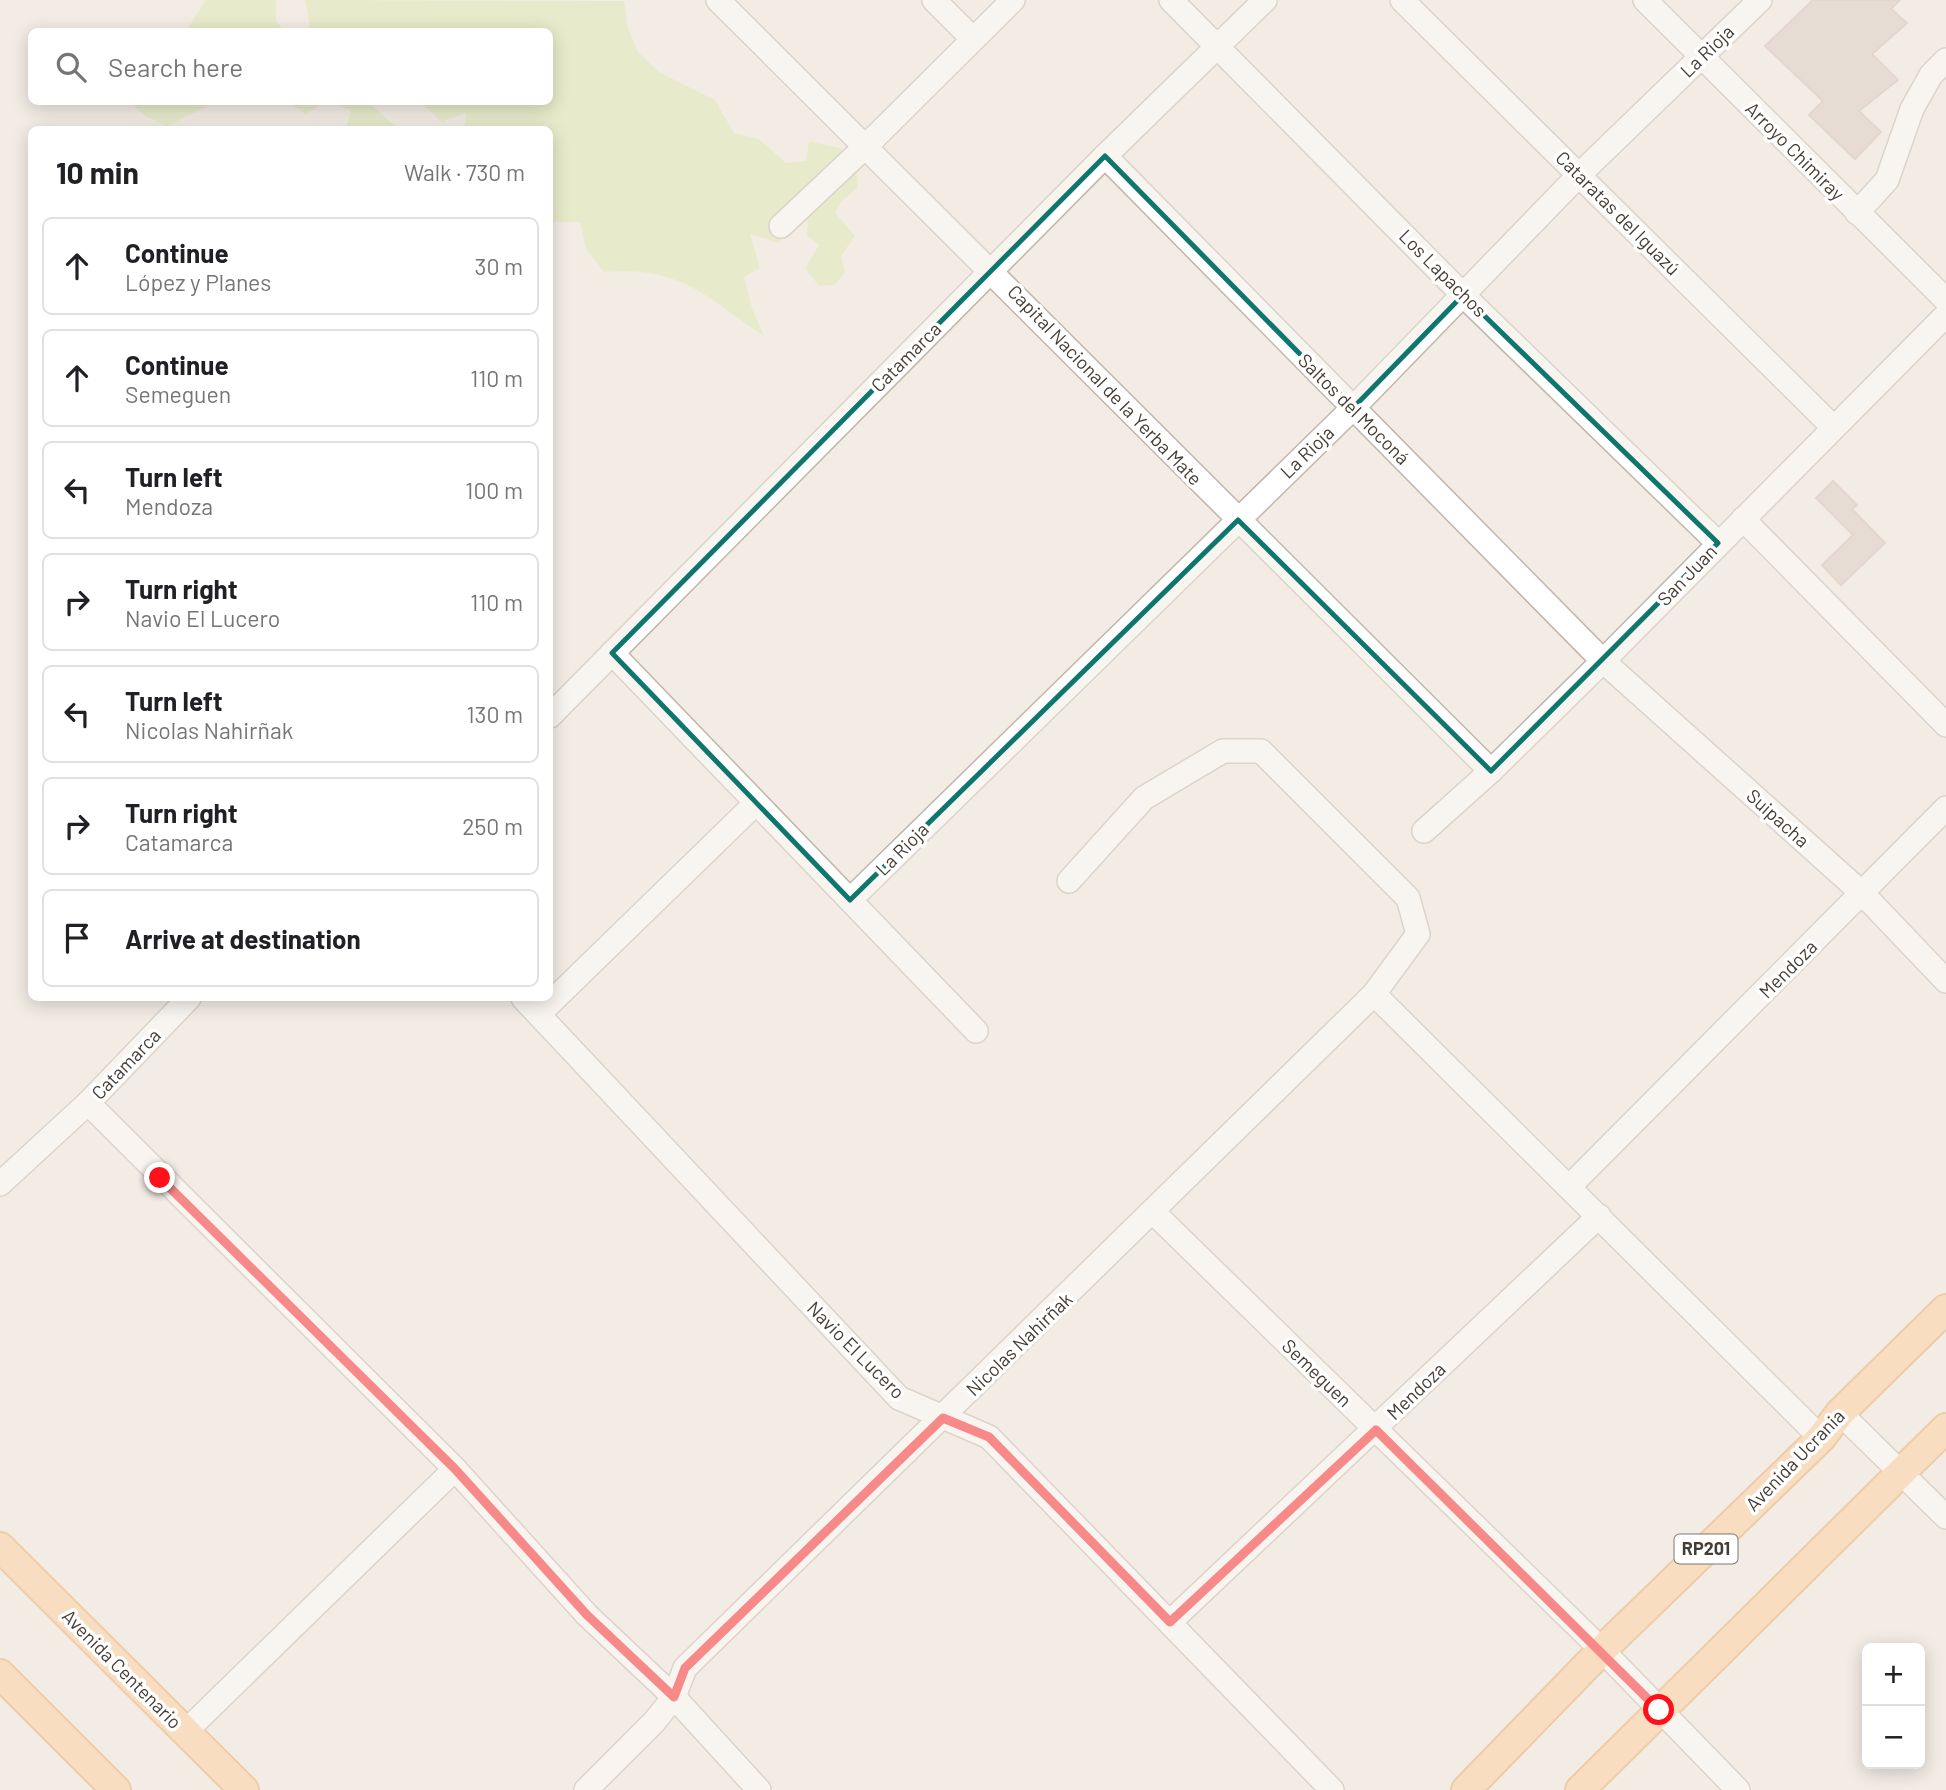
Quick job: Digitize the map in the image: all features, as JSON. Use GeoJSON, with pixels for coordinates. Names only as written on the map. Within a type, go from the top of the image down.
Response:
{"type":"FeatureCollection","features":[{"type":"Feature","properties":{"kind":"main road","name":"Avenida Ucrania"},"geometry":{"type":"LineString","coordinates":[[1466,1790],[1602,1650],[1821,1438],[1840,1413],[1946,1309]]}},
{"type":"Feature","properties":{"kind":"main road"},"geometry":{"type":"LineString","coordinates":[[1580,1790],[1946,1428]]}},
{"type":"Feature","properties":{"kind":"main road","name":"Avenida Centenario"},"geometry":{"type":"LineString","coordinates":[[0,1547],[244,1790]]}},
{"type":"Feature","properties":{"kind":"main road"},"geometry":{"type":"LineString","coordinates":[[0,1674],[116,1790]]}},
{"type":"Feature","properties":{"kind":"street","name":"Capital Nacional de la Yerba Mate"},"geometry":{"type":"LineString","coordinates":[[718,0],[992,269],[1238,520],[1491,771]]}},
{"type":"Feature","properties":{"kind":"street"},"geometry":{"type":"LineString","coordinates":[[934,0],[973,39]]}},
{"type":"Feature","properties":{"kind":"street"},"geometry":{"type":"LineString","coordinates":[[780,226],[866,146],[1013,0]]}},
{"type":"Feature","properties":{"kind":"street","name":"Los Lapachos"},"geometry":{"type":"LineString","coordinates":[[1171,0],[1464,295],[1718,543]]}},
{"type":"Feature","properties":{"kind":"street","name":"Catamarca"},"geometry":{"type":"LineString","coordinates":[[553,713],[992,269],[1265,0]]}},
{"type":"Feature","properties":{"kind":"street","name":"Cataratas del Iguazú"},"geometry":{"type":"LineString","coordinates":[[1402,0],[1833,427]]}},
{"type":"Feature","properties":{"kind":"street","name":"Arroyo Chimiray"},"geometry":{"type":"LineString","coordinates":[[1645,0],[1946,300]]}},
{"type":"Feature","properties":{"kind":"street","name":"La Rioja"},"geometry":{"type":"LineString","coordinates":[[850,900],[1353,408],[1580,174],[1760,0]]}},
{"type":"Feature","properties":{"kind":"street"},"geometry":{"type":"LineString","coordinates":[[1857,213],[1887,180],[1912,109],[1931,75],[1946,60]]}},
{"type":"Feature","properties":{"kind":"street","name":"Saltos del Moconá"},"geometry":{"type":"LineString","coordinates":[[1105,156],[1603,661]]}},
{"type":"Feature","properties":{"kind":"street","name":"San Juan"},"geometry":{"type":"LineString","coordinates":[[1424,831],[1491,771],[1603,661],[1946,315]]}},
{"type":"Feature","properties":{"kind":"street"},"geometry":{"type":"LineString","coordinates":[[1743,519],[1946,725]]}},
{"type":"Feature","properties":{"kind":"street"},"geometry":{"type":"LineString","coordinates":[[612,653],[976,1031]]}},
{"type":"Feature","properties":{"kind":"street","name":"Suipacha"},"geometry":{"type":"LineString","coordinates":[[1603,661],[1863,894],[1946,981]]}},
{"type":"Feature","properties":{"kind":"street","name":"Nicolas Nahirñak"},"geometry":{"type":"LineString","coordinates":[[586,1790],[674,1697],[685,1668],[1374,994],[1418,934],[1408,898],[1261,751],[1223,751],[1144,798],[1069,881]]}},
{"type":"Feature","properties":{"kind":"street"},"geometry":{"type":"LineString","coordinates":[[553,986],[756,803]]}},
{"type":"Feature","properties":{"kind":"street","name":"Mendoza"},"geometry":{"type":"LineString","coordinates":[[1569,1187],[1946,808]]}},
{"type":"Feature","properties":{"kind":"street"},"geometry":{"type":"LineString","coordinates":[[1374,994],[1821,1438]]}},
{"type":"Feature","properties":{"kind":"street","name":"Catamarca"},"geometry":{"type":"LineString","coordinates":[[186,1001],[88,1103],[455,1469],[587,1615],[674,1697],[759,1790]]}},
{"type":"Feature","properties":{"kind":"street","name":"Navio El Lucero"},"geometry":{"type":"LineString","coordinates":[[531,1006],[899,1398],[989,1437],[1332,1790]]}},
{"type":"Feature","properties":{"kind":"street"},"geometry":{"type":"LineString","coordinates":[[0,1184],[88,1103]]}},
{"type":"Feature","properties":{"kind":"street","name":"Semeguen"},"geometry":{"type":"LineString","coordinates":[[1153,1212],[1602,1650],[1738,1790]]}},
{"type":"Feature","properties":{"kind":"street","name":"Mendoza"},"geometry":{"type":"LineString","coordinates":[[1170,1622],[1376,1430],[1599,1216]]}},
{"type":"Feature","properties":{"kind":"street"},"geometry":{"type":"LineString","coordinates":[[1840,1413],[1946,1517]]}},
{"type":"Feature","properties":{"kind":"street"},"geometry":{"type":"LineString","coordinates":[[185,1732],[455,1469]]}},
{"type":"Feature","properties":{"kind":"highlighted area"},"geometry":{"type":"Polygon","coordinates":[[[1105,156],[1353,408],[1463,295],[1718,543],[1491,771],[1238,520],[850,900],[612,653],[1105,156]]]}},
{"type":"Feature","properties":{"kind":"green space"},"geometry":{"type":"Polygon","coordinates":[[[206,0],[276,0],[276,21],[282,28],[188,28],[206,0]]]}},
{"type":"Feature","properties":{"kind":"green space"},"geometry":{"type":"Polygon","coordinates":[[[305,0],[624,1],[628,28],[638,52],[659,72],[715,100],[734,133],[759,139],[786,163],[806,161],[809,141],[840,148],[857,174],[858,187],[841,202],[835,213],[855,236],[841,256],[845,272],[835,285],[819,286],[805,268],[819,245],[807,236],[808,216],[778,243],[750,234],[760,268],[744,277],[752,308],[764,336],[708,297],[673,279],[631,271],[604,272],[586,249],[580,222],[553,222],[553,126],[464,126],[466,113],[442,122],[423,105],[553,105],[553,28],[308,28],[305,0]]]}},
{"type":"Feature","properties":{"kind":"green space"},"geometry":{"type":"Polygon","coordinates":[[[133,105],[209,105],[167,126],[147,117],[133,105]]]}},
{"type":"Feature","properties":{"kind":"green space"},"geometry":{"type":"Polygon","coordinates":[[[293,105],[319,105],[306,115],[293,105]]]}},
{"type":"Feature","properties":{"kind":"green space"},"geometry":{"type":"Polygon","coordinates":[[[337,105],[371,105],[395,126],[347,126],[351,110],[337,105]]]}},
{"type":"Feature","properties":{"kind":"building"},"geometry":{"type":"Polygon","coordinates":[[[1813,0],[1900,0],[1891,9],[1907,23],[1872,54],[1898,80],[1859,111],[1881,132],[1855,159],[1809,115],[1823,101],[1765,46],[1813,0]]]}},
{"type":"Feature","properties":{"kind":"building"},"geometry":{"type":"Polygon","coordinates":[[[1833,481],[1857,505],[1852,509],[1885,543],[1841,585],[1822,565],[1853,535],[1816,498],[1833,481]]]}},
{"type":"Feature","properties":{"kind":"route"},"geometry":{"type":"LineString","coordinates":[[160,1178],[455,1469],[587,1615],[674,1697],[685,1668],[943,1418],[989,1437],[1170,1622],[1376,1430],[1602,1650],[1659,1710]]}}]}
